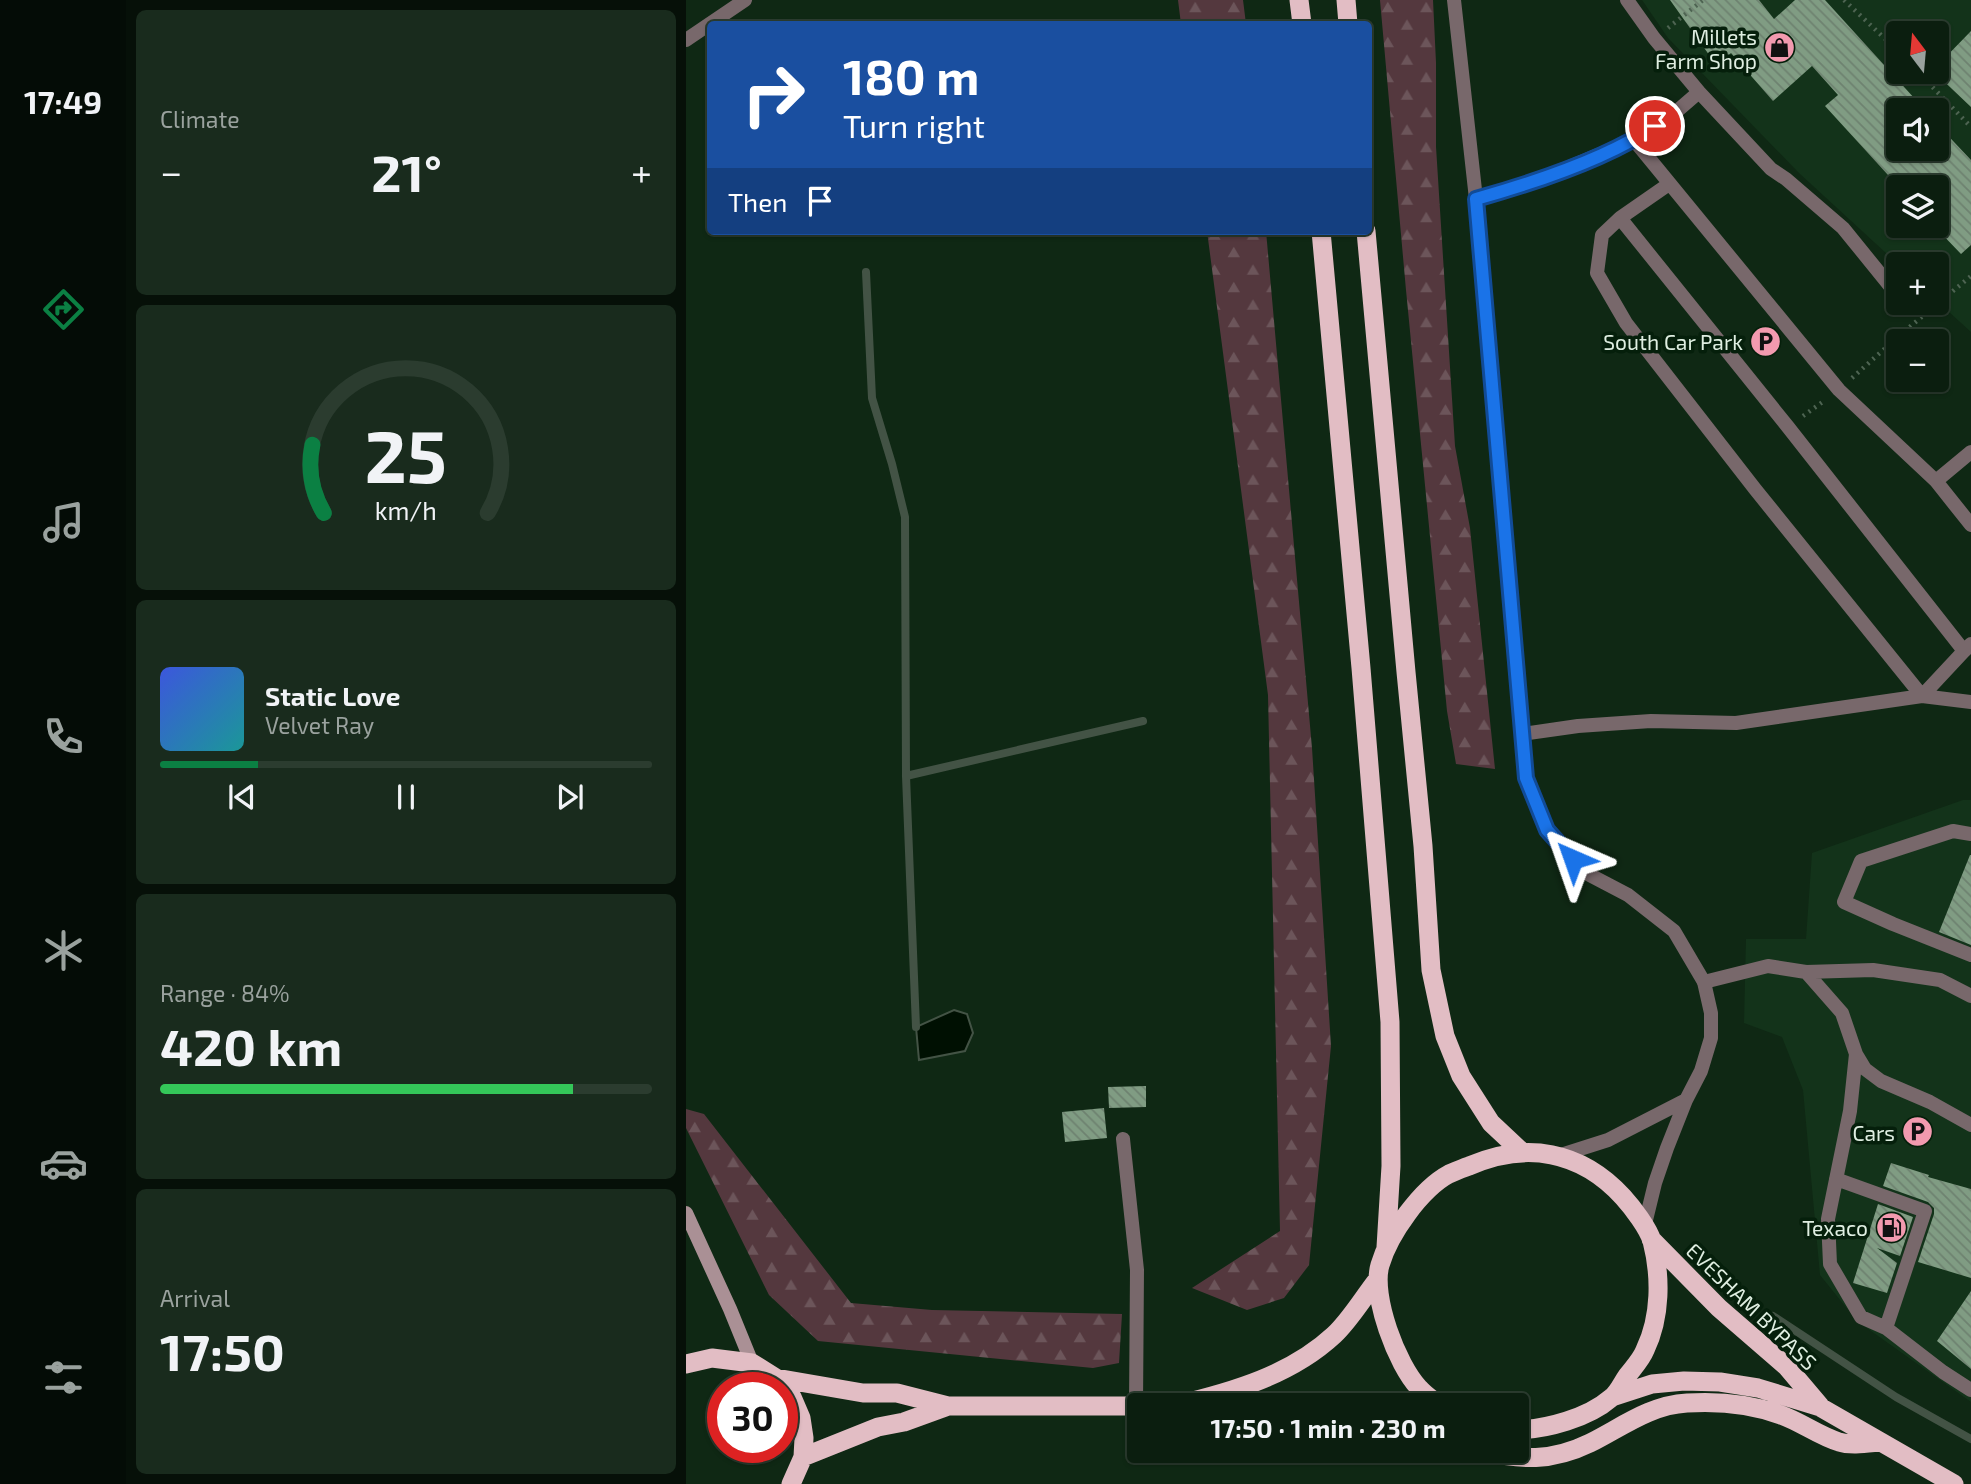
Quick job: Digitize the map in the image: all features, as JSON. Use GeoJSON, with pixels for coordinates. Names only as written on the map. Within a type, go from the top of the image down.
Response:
{"type":"FeatureCollection","features":[{"type":"Feature","properties":{"kind":"highway"},"geometry":{"type":"LineString","coordinates":[[1299,0],[1302,21]]}},
{"type":"Feature","properties":{"kind":"highway"},"geometry":{"type":"LineString","coordinates":[[1346,0],[1348,21]]}},
{"type":"Feature","properties":{"kind":"highway"},"geometry":{"type":"LineString","coordinates":[[1321,235],[1390,1022],[1391,1166],[1386,1247],[1377,1280],[1384,1316],[1397,1355],[1418,1388],[1424,1393]]}},
{"type":"Feature","properties":{"kind":"highway"},"geometry":{"type":"LineString","coordinates":[[1366,235],[1423,846],[1431,970],[1444,1036],[1461,1076],[1491,1123],[1522,1152]]}},
{"type":"Feature","properties":{"kind":"highway"},"geometry":{"type":"LineString","coordinates":[[1386,1247],[1418,1201],[1447,1175],[1481,1161],[1522,1152],[1561,1155],[1597,1172],[1635,1210],[1648,1234],[1659,1288],[1655,1320],[1645,1350],[1612,1397],[1577,1417],[1549,1426],[1529,1428]]}},
{"type":"Feature","properties":{"kind":"highway","name":"EVESHAM BYPASS"},"geometry":{"type":"LineString","coordinates":[[1648,1234],[1719,1308],[1787,1367],[1820,1407]]}},
{"type":"Feature","properties":{"kind":"highway"},"geometry":{"type":"LineString","coordinates":[[1226,1393],[1306,1358],[1335,1334],[1377,1280]]}},
{"type":"Feature","properties":{"kind":"highway"},"geometry":{"type":"LineString","coordinates":[[686,1364],[712,1358],[752,1363],[766,1372]]}},
{"type":"Feature","properties":{"kind":"highway","name":"EVESHAM BYPASS"},"geometry":{"type":"LineString","coordinates":[[1612,1397],[1652,1384],[1684,1381],[1720,1382],[1758,1388],[1820,1407],[1954,1484]]}},
{"type":"Feature","properties":{"kind":"highway"},"geometry":{"type":"LineString","coordinates":[[798,1382],[863,1392],[897,1393],[947,1406],[1127,1405]]}},
{"type":"Feature","properties":{"kind":"highway"},"geometry":{"type":"LineString","coordinates":[[1529,1459],[1562,1454],[1588,1444],[1653,1410],[1684,1403],[1747,1405],[1782,1415],[1841,1443],[1881,1442]]}},
{"type":"Feature","properties":{"kind":"highway"},"geometry":{"type":"LineString","coordinates":[[803,1457],[878,1427],[904,1422],[947,1406]]}},
{"type":"Feature","properties":{"kind":"highway"},"geometry":{"type":"LineString","coordinates":[[791,1484],[803,1457],[804,1438],[798,1411]]}},
{"type":"Feature","properties":{"kind":"main road"},"geometry":{"type":"LineString","coordinates":[[686,1213],[752,1363]]}},
{"type":"Feature","properties":{"kind":"street"},"geometry":{"type":"LineString","coordinates":[[714,21],[745,0]]}},
{"type":"Feature","properties":{"kind":"street"},"geometry":{"type":"LineString","coordinates":[[1454,0],[1476,199],[1526,778],[1547,830],[1586,873],[1628,895],[1674,931],[1704,982],[1711,1013],[1711,1038],[1701,1071],[1686,1100],[1655,1183],[1648,1234]]}},
{"type":"Feature","properties":{"kind":"street"},"geometry":{"type":"LineString","coordinates":[[1627,0],[1654,38],[1699,92],[1771,169],[1843,228],[1886,282]]}},
{"type":"Feature","properties":{"kind":"street"},"geometry":{"type":"LineString","coordinates":[[686,40],[707,26]]}},
{"type":"Feature","properties":{"kind":"street"},"geometry":{"type":"LineString","coordinates":[[1476,199],[1555,173],[1634,141],[1699,92]]}},
{"type":"Feature","properties":{"kind":"street"},"geometry":{"type":"LineString","coordinates":[[1634,141],[1839,390],[1936,481],[1971,525]]}},
{"type":"Feature","properties":{"kind":"street"},"geometry":{"type":"LineString","coordinates":[[1670,184],[1620,218],[1602,235],[1597,273],[1626,323],[1755,489],[1922,696]]}},
{"type":"Feature","properties":{"kind":"street"},"geometry":{"type":"LineString","coordinates":[[1620,218],[1967,647],[1922,696]]}},
{"type":"Feature","properties":{"kind":"street"},"geometry":{"type":"LineString","coordinates":[[1936,481],[1971,452]]}},
{"type":"Feature","properties":{"kind":"street"},"geometry":{"type":"LineString","coordinates":[[1522,734],[1578,726],[1651,721],[1736,723],[1922,696],[1971,702]]}},
{"type":"Feature","properties":{"kind":"street"},"geometry":{"type":"LineString","coordinates":[[1971,834],[1953,831],[1861,860],[1844,902],[1893,925],[1971,955]]}},
{"type":"Feature","properties":{"kind":"street"},"geometry":{"type":"LineString","coordinates":[[1704,982],[1768,966],[1806,972],[1872,970],[1940,980],[1971,996]]}},
{"type":"Feature","properties":{"kind":"street"},"geometry":{"type":"LineString","coordinates":[[1806,972],[1842,1013],[1856,1054],[1865,1069],[1881,1081],[1930,1102],[1971,1125]]}},
{"type":"Feature","properties":{"kind":"street"},"geometry":{"type":"LineString","coordinates":[[1856,1054],[1850,1111],[1828,1219],[1830,1264],[1861,1317],[1886,1328],[1943,1373],[1971,1390]]}},
{"type":"Feature","properties":{"kind":"street"},"geometry":{"type":"LineString","coordinates":[[1561,1155],[1608,1140],[1686,1100]]}},
{"type":"Feature","properties":{"kind":"street"},"geometry":{"type":"LineString","coordinates":[[1123,1139],[1137,1270],[1138,1393]]}},
{"type":"Feature","properties":{"kind":"street"},"geometry":{"type":"LineString","coordinates":[[1836,1179],[1926,1211],[1886,1328]]}},
{"type":"Feature","properties":{"kind":"path"},"geometry":{"type":"LineString","coordinates":[[1654,38],[1703,0]]}},
{"type":"Feature","properties":{"kind":"path"},"geometry":{"type":"LineString","coordinates":[[1844,0],[1886,40]]}},
{"type":"Feature","properties":{"kind":"path"},"geometry":{"type":"LineString","coordinates":[[1929,84],[1971,127]]}},
{"type":"Feature","properties":{"kind":"path"},"geometry":{"type":"LineString","coordinates":[[1788,427],[1839,390],[1971,276]]}},
{"type":"Feature","properties":{"kind":"shaded area"},"geometry":{"type":"Polygon","coordinates":[[[1642,0],[1971,0],[1971,332],[1949,312],[1949,252],[1886,253],[1799,173],[1668,38],[1642,0]]]}},
{"type":"Feature","properties":{"kind":"shaded area"},"geometry":{"type":"Polygon","coordinates":[[[1963,800],[1971,800],[1971,1402],[1857,1321],[1820,1275],[1803,1090],[1782,1037],[1744,1023],[1746,939],[1806,939],[1812,853],[1963,800]]]}},
{"type":"Feature","properties":{"kind":"shaded area"},"geometry":{"type":"Polygon","coordinates":[[[954,1010],[967,1014],[973,1033],[965,1051],[919,1060],[916,1027],[954,1010]]]}},
{"type":"Feature","properties":{"kind":"green space"},"geometry":{"type":"Polygon","coordinates":[[[1178,0],[1243,0],[1246,21],[1181,21],[1178,0]]]}},
{"type":"Feature","properties":{"kind":"green space"},"geometry":{"type":"Polygon","coordinates":[[[1380,0],[1433,0],[1436,147],[1455,446],[1470,528],[1495,769],[1456,764],[1447,711],[1380,0]]]}},
{"type":"Feature","properties":{"kind":"green space"},"geometry":{"type":"Polygon","coordinates":[[[1208,235],[1266,235],[1312,748],[1331,1046],[1309,1265],[1284,1298],[1247,1310],[1192,1288],[1280,1231],[1268,695],[1208,235]]]}},
{"type":"Feature","properties":{"kind":"green space"},"geometry":{"type":"Polygon","coordinates":[[[686,1109],[704,1114],[851,1303],[932,1310],[1122,1314],[1119,1363],[1093,1368],[818,1341],[769,1295],[686,1128],[686,1109]]]}},
{"type":"Feature","properties":{"kind":"building"},"geometry":{"type":"Polygon","coordinates":[[[1670,0],[1759,0],[1774,19],[1795,0],[1825,0],[1886,67],[1886,84],[1901,84],[1914,98],[1886,98],[1886,161],[1949,161],[1949,137],[1971,160],[1971,245],[1961,254],[1946,238],[1949,238],[1949,175],[1888,175],[1825,106],[1838,95],[1812,66],[1773,101],[1731,53],[1717,66],[1670,0]]]}},
{"type":"Feature","properties":{"kind":"building"},"geometry":{"type":"Polygon","coordinates":[[[1971,31],[1971,107],[1947,84],[1950,84],[1950,53],[1971,31]]]}},
{"type":"Feature","properties":{"kind":"building"},"geometry":{"type":"Polygon","coordinates":[[[1971,855],[1971,945],[1939,932],[1971,855]]]}},
{"type":"Feature","properties":{"kind":"building"},"geometry":{"type":"Polygon","coordinates":[[[1146,1086],[1146,1107],[1109,1108],[1108,1087],[1146,1086]]]}},
{"type":"Feature","properties":{"kind":"building"},"geometry":{"type":"Polygon","coordinates":[[[1104,1108],[1107,1138],[1065,1142],[1062,1112],[1104,1108]]]}},
{"type":"Feature","properties":{"kind":"building"},"geometry":{"type":"Polygon","coordinates":[[[1891,1163],[1971,1189],[1971,1278],[1918,1262],[1934,1208],[1928,1202],[1883,1186],[1891,1163]]]}},
{"type":"Feature","properties":{"kind":"building"},"geometry":{"type":"Polygon","coordinates":[[[1878,1204],[1913,1217],[1900,1256],[1877,1248],[1897,1263],[1887,1293],[1853,1283],[1878,1204]]]}},
{"type":"Feature","properties":{"kind":"building"},"geometry":{"type":"Polygon","coordinates":[[[1971,1291],[1971,1369],[1937,1341],[1971,1291]]]}},
{"type":"Feature","properties":{"kind":"waterway"},"geometry":{"type":"LineString","coordinates":[[866,272],[872,398],[905,517],[906,776],[916,1027]]}},
{"type":"Feature","properties":{"kind":"waterway"},"geometry":{"type":"LineString","coordinates":[[906,776],[1143,721]]}},
{"type":"Feature","properties":{"kind":"waterway"},"geometry":{"type":"LineString","coordinates":[[1773,1316],[1896,1397],[1971,1439]]}},
{"type":"Feature","properties":{"kind":"place","name":"Millets Farm Shop"},"geometry":{"type":"Point","coordinates":[1780,48]}},
{"type":"Feature","properties":{"kind":"place","name":"South Car Park"},"geometry":{"type":"Point","coordinates":[1766,341]}},
{"type":"Feature","properties":{"kind":"place","name":"Cars"},"geometry":{"type":"Point","coordinates":[1918,1132]}},
{"type":"Feature","properties":{"kind":"place","name":"Texaco"},"geometry":{"type":"Point","coordinates":[1891,1227]}},
{"type":"Feature","properties":{"kind":"route"},"geometry":{"type":"LineString","coordinates":[[1573,859],[1547,830],[1526,778],[1476,199],[1555,173],[1634,141],[1655,126]]}}]}
